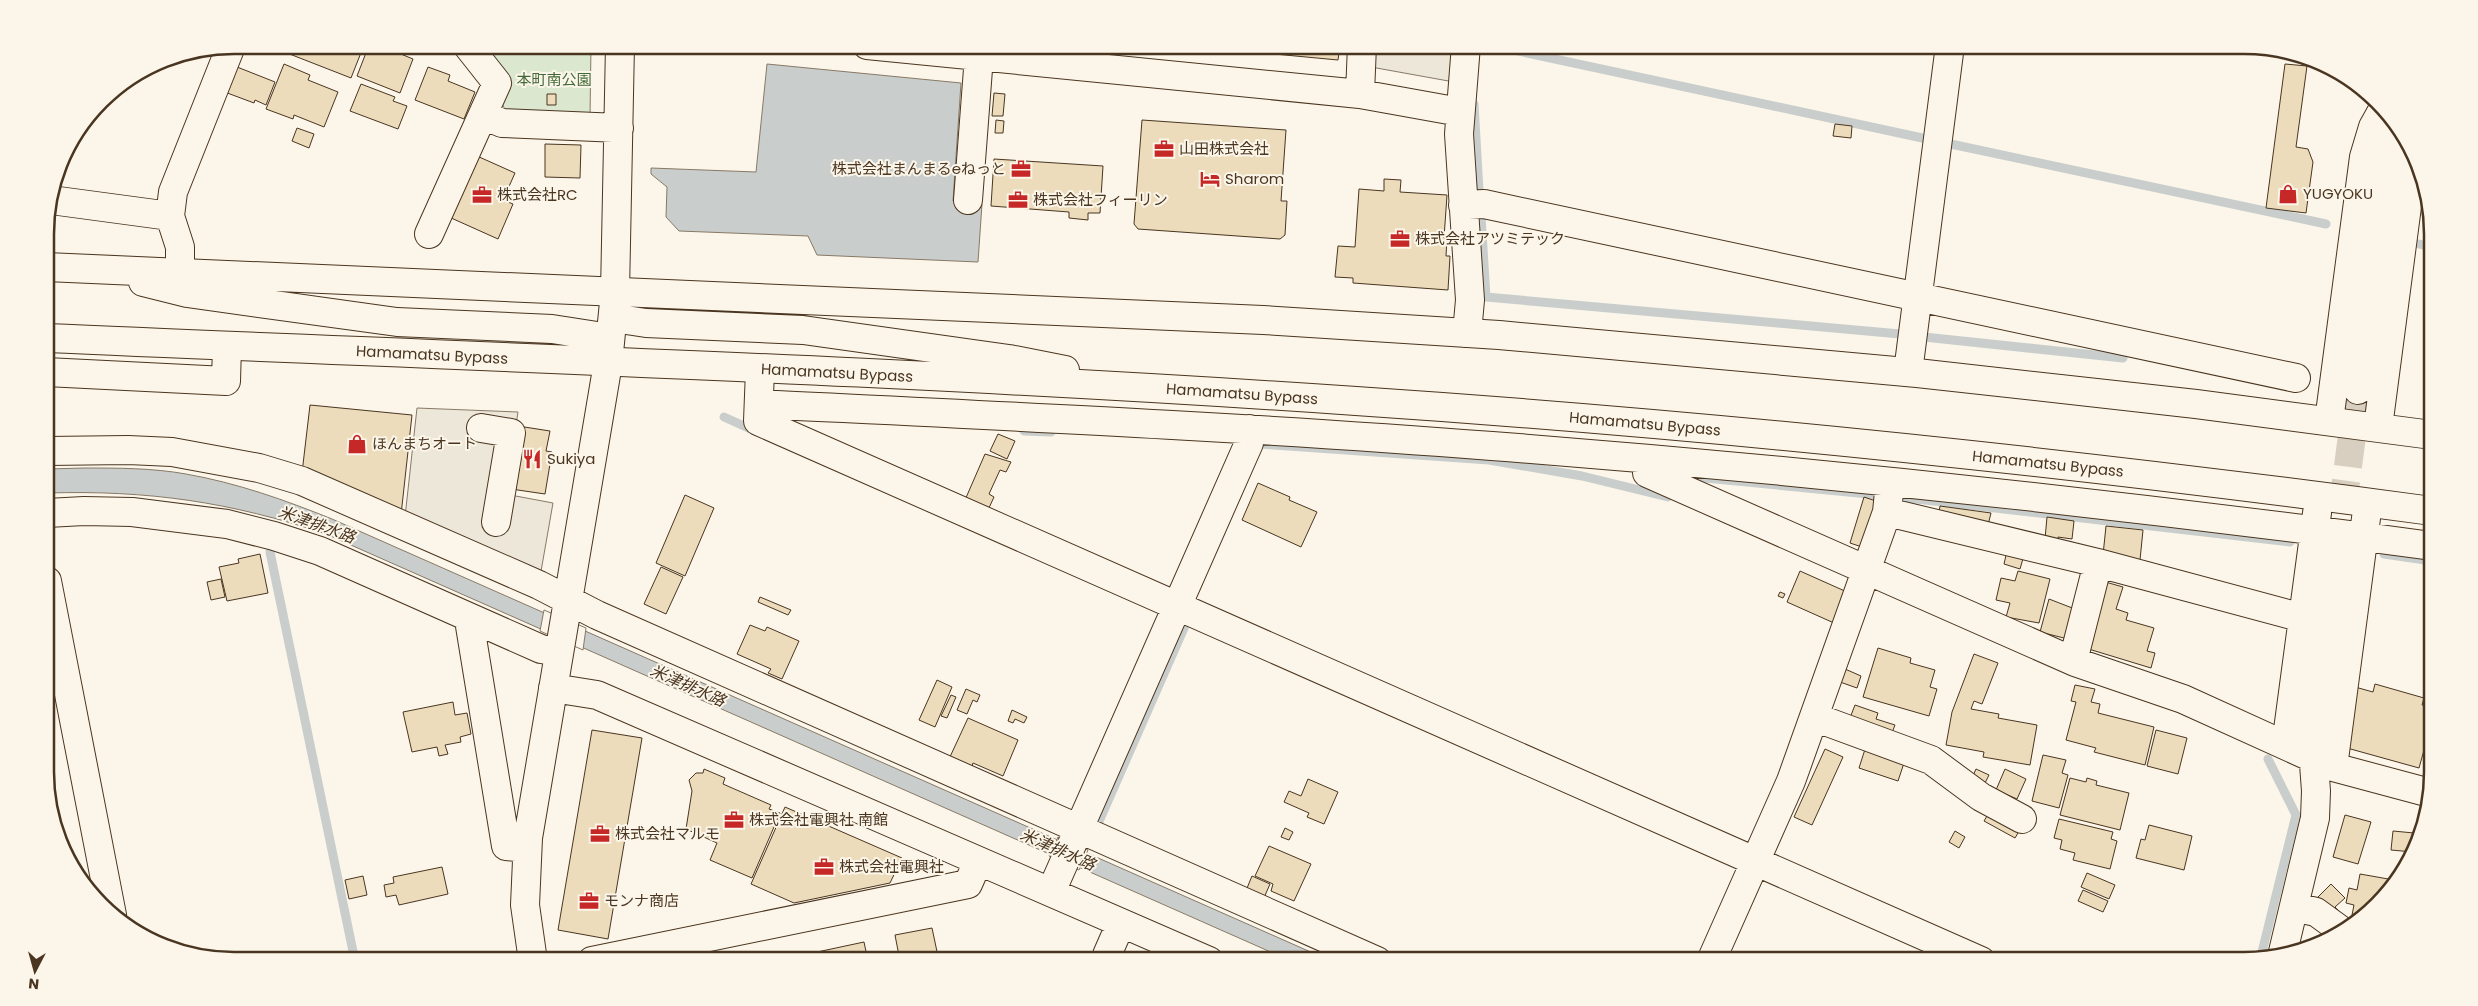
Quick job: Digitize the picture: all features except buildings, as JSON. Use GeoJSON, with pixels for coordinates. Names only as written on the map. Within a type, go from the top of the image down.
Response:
{"type":"FeatureCollection","features":[{"type":"Feature","properties":{"kind":"main road"},"geometry":{"type":"LineString","coordinates":[[180,272],[180,247],[170,216],[173,192],[228,54]]}},
{"type":"Feature","properties":{"kind":"main road"},"geometry":{"type":"LineString","coordinates":[[429,234],[497,83],[474,54]]}},
{"type":"Feature","properties":{"kind":"main road"},"geometry":{"type":"LineString","coordinates":[[531,952],[525,904],[528,848],[612,328],[620,54]]}},
{"type":"Feature","properties":{"kind":"main road"},"geometry":{"type":"LineString","coordinates":[[959,54],[1360,94],[1460,112]]}},
{"type":"Feature","properties":{"kind":"main road"},"geometry":{"type":"LineString","coordinates":[[1360,94],[1362,54]]}},
{"type":"Feature","properties":{"kind":"main road"},"geometry":{"type":"LineString","coordinates":[[1465,54],[1459,136],[1470,300],[1467,333]]}},
{"type":"Feature","properties":{"kind":"main road"},"geometry":{"type":"LineString","coordinates":[[1908,372],[1949,54]]}},
{"type":"Feature","properties":{"kind":"main road"},"geometry":{"type":"LineString","coordinates":[[968,200],[979,56]]}},
{"type":"Feature","properties":{"kind":"main road"},"geometry":{"type":"LineString","coordinates":[[483,115],[502,123],[619,128]]}},
{"type":"Feature","properties":{"kind":"main road"},"geometry":{"type":"LineString","coordinates":[[2345,391],[2364,157],[2373,127],[2380,115]]}},
{"type":"Feature","properties":{"kind":"main road"},"geometry":{"type":"LineString","coordinates":[[2329,421],[2345,391],[2385,186],[2397,139]]}},
{"type":"Feature","properties":{"kind":"main road"},"geometry":{"type":"LineString","coordinates":[[2378,428],[2412,168]]}},
{"type":"Feature","properties":{"kind":"main road"},"geometry":{"type":"LineString","coordinates":[[57,201],[170,216]]}},
{"type":"Feature","properties":{"kind":"main road"},"geometry":{"type":"LineString","coordinates":[[1464,205],[1484,204],[2296,378]]}},
{"type":"Feature","properties":{"kind":"main road","name":"Hamamatsu Bypass"},"geometry":{"type":"LineString","coordinates":[[54,266],[180,272],[612,328],[760,370],[1152,388],[1463,408],[1761,434],[2048,463],[2424,510]]}},
{"type":"Feature","properties":{"kind":"main road"},"geometry":{"type":"LineString","coordinates":[[88,268],[187,294],[397,322],[552,329],[612,328],[646,323],[803,330],[1009,359],[1152,388]]}},
{"type":"Feature","properties":{"kind":"main road","name":"Hamamatsu Bypass"},"geometry":{"type":"LineString","coordinates":[[54,338],[227,346],[612,328],[1253,319],[1638,346],[1908,372],[2329,421],[2424,434]]}},
{"type":"Feature","properties":{"kind":"main road"},"geometry":{"type":"LineString","coordinates":[[54,372],[226,380],[227,346]]}},
{"type":"Feature","properties":{"kind":"main road"},"geometry":{"type":"LineString","coordinates":[[2245,367],[2293,387],[2345,391]]}},
{"type":"Feature","properties":{"kind":"main road"},"geometry":{"type":"LineString","coordinates":[[760,370],[758,421],[1960,952]]}},
{"type":"Feature","properties":{"kind":"main road"},"geometry":{"type":"LineString","coordinates":[[759,404],[1249,429],[1648,458],[1890,482],[2315,530],[2424,545]]}},
{"type":"Feature","properties":{"kind":"main road"},"geometry":{"type":"LineString","coordinates":[[481,428],[511,433],[496,522]]}},
{"type":"Feature","properties":{"kind":"main road"},"geometry":{"type":"LineString","coordinates":[[1056,881],[1249,443],[1249,429]]}},
{"type":"Feature","properties":{"kind":"main road"},"geometry":{"type":"LineString","coordinates":[[54,451],[128,450],[172,452],[259,468],[302,481],[539,586],[567,605],[597,615],[1077,834],[1356,952]]}},
{"type":"Feature","properties":{"kind":"main road"},"geometry":{"type":"LineString","coordinates":[[1648,458],[1647,473],[2073,661],[2183,699],[2324,762],[2423,791]]}},
{"type":"Feature","properties":{"kind":"main road"},"geometry":{"type":"LineString","coordinates":[[1715,952],[1791,781],[1887,512],[1890,482]]}},
{"type":"Feature","properties":{"kind":"main road"},"geometry":{"type":"LineString","coordinates":[[2286,745],[2319,496]]}},
{"type":"Feature","properties":{"kind":"main road"},"geometry":{"type":"LineString","coordinates":[[2284,948],[2315,818],[2364,537],[2368,502]]}},
{"type":"Feature","properties":{"kind":"main road"},"geometry":{"type":"LineString","coordinates":[[54,513],[132,512],[227,524],[320,551],[541,649],[560,651]]}},
{"type":"Feature","properties":{"kind":"main road"},"geometry":{"type":"LineString","coordinates":[[1887,512],[2098,563],[2303,618]]}},
{"type":"Feature","properties":{"kind":"main road"},"geometry":{"type":"LineString","coordinates":[[2324,762],[2312,737],[2337,550]]}},
{"type":"Feature","properties":{"kind":"main road"},"geometry":{"type":"LineString","coordinates":[[2073,661],[2098,563]]}},
{"type":"Feature","properties":{"kind":"main road"},"geometry":{"type":"LineString","coordinates":[[54,617],[110,903]]}},
{"type":"Feature","properties":{"kind":"main road"},"geometry":{"type":"LineString","coordinates":[[473,619],[470,626],[506,846],[528,848]]}},
{"type":"Feature","properties":{"kind":"main road"},"geometry":{"type":"LineString","coordinates":[[553,688],[597,695],[978,861],[1056,881],[1121,923],[1172,952]]}},
{"type":"Feature","properties":{"kind":"main road"},"geometry":{"type":"LineString","coordinates":[[1814,717],[1931,760],[1981,797],[2022,819]]}},
{"type":"Feature","properties":{"kind":"main road"},"geometry":{"type":"LineString","coordinates":[[636,952],[968,884],[978,861]]}},
{"type":"Feature","properties":{"kind":"main road"},"geometry":{"type":"LineString","coordinates":[[2294,907],[2316,912],[2336,927]]}},
{"type":"Feature","properties":{"kind":"main road"},"geometry":{"type":"LineString","coordinates":[[1108,952],[1121,923]]}},
{"type":"Feature","properties":{"kind":"green space","name":"本町南公園"},"geometry":{"type":"Polygon","coordinates":[[[483,54],[591,54],[590,117],[508,114],[500,101],[483,54]]]}},
{"type":"Feature","properties":{"kind":"shaded area"},"geometry":{"type":"Polygon","coordinates":[[[1372,54],[1456,54],[1454,82],[1371,67],[1372,54]]]}},
{"type":"Feature","properties":{"kind":"shaded area"},"geometry":{"type":"Polygon","coordinates":[[[417,408],[518,412],[505,494],[553,503],[540,577],[405,517],[417,408]]]}},
{"type":"Feature","properties":{"kind":"water"},"geometry":{"type":"Polygon","coordinates":[[[767,64],[961,83],[953,201],[982,204],[978,262],[817,255],[808,236],[679,231],[666,217],[667,187],[651,174],[651,168],[756,172],[767,64]]]}},
{"type":"Feature","properties":{"kind":"water","name":"米津排水路"},"geometry":{"type":"Polygon","coordinates":[[[123,468],[174,472],[242,487],[314,512],[1311,952],[1271,952],[326,534],[257,514],[189,500],[120,494],[54,493],[54,469],[123,468]]]}},
{"type":"Feature","properties":{"kind":"pier"},"geometry":{"type":"Polygon","coordinates":[[[544,610],[586,628],[583,650],[540,631],[544,610]]]}},
{"type":"Feature","properties":{"kind":"pier"},"geometry":{"type":"Polygon","coordinates":[[[1058,837],[1088,850],[1079,870],[1049,856],[1058,837]]]}},
{"type":"Feature","properties":{"kind":"waterway"},"geometry":{"type":"LineString","coordinates":[[1532,54],[1927,139]]}},
{"type":"Feature","properties":{"kind":"waterway"},"geometry":{"type":"LineString","coordinates":[[1474,104],[1479,191]]}},
{"type":"Feature","properties":{"kind":"waterway"},"geometry":{"type":"LineString","coordinates":[[1946,143],[2326,224]]}},
{"type":"Feature","properties":{"kind":"waterway"},"geometry":{"type":"LineString","coordinates":[[1481,216],[1486,297],[1900,334]]}},
{"type":"Feature","properties":{"kind":"waterway"},"geometry":{"type":"LineString","coordinates":[[2419,244],[2424,245]]}},
{"type":"Feature","properties":{"kind":"waterway"},"geometry":{"type":"LineString","coordinates":[[1924,337],[2123,358]]}},
{"type":"Feature","properties":{"kind":"waterway"},"geometry":{"type":"LineString","coordinates":[[724,417],[755,431]]}},
{"type":"Feature","properties":{"kind":"waterway"},"geometry":{"type":"LineString","coordinates":[[1024,431],[1051,432]]}},
{"type":"Feature","properties":{"kind":"waterway"},"geometry":{"type":"LineString","coordinates":[[1260,444],[1489,460],[1582,476],[1668,497]]}},
{"type":"Feature","properties":{"kind":"waterway"},"geometry":{"type":"LineString","coordinates":[[1695,477],[1879,495]]}},
{"type":"Feature","properties":{"kind":"waterway"},"geometry":{"type":"LineString","coordinates":[[1899,497],[2290,542]]}},
{"type":"Feature","properties":{"kind":"waterway"},"geometry":{"type":"LineString","coordinates":[[270,552],[353,952]]}},
{"type":"Feature","properties":{"kind":"waterway"},"geometry":{"type":"LineString","coordinates":[[2384,554],[2424,560]]}},
{"type":"Feature","properties":{"kind":"waterway"},"geometry":{"type":"LineString","coordinates":[[1097,826],[1188,619]]}},
{"type":"Feature","properties":{"kind":"waterway"},"geometry":{"type":"LineString","coordinates":[[2262,951],[2296,815],[2268,759]]}},
{"type":"Feature","properties":{"kind":"tunnel"},"geometry":{"type":"LineString","coordinates":[[2337,550],[2358,390]]}},
{"type":"Feature","properties":{"kind":"place","name":"山田株式会社"},"geometry":{"type":"Point","coordinates":[1164,149]}},
{"type":"Feature","properties":{"kind":"place","name":"株式会社まんまるeねっと"},"geometry":{"type":"Point","coordinates":[1021,169]}},
{"type":"Feature","properties":{"kind":"place","name":"Sharom"},"geometry":{"type":"Point","coordinates":[1210,179]}},
{"type":"Feature","properties":{"kind":"place","name":"YUGYOKU"},"geometry":{"type":"Point","coordinates":[2288,194]}},
{"type":"Feature","properties":{"kind":"place","name":"株式会社RC"},"geometry":{"type":"Point","coordinates":[482,195]}},
{"type":"Feature","properties":{"kind":"place","name":"株式会社フィーリン"},"geometry":{"type":"Point","coordinates":[1018,200]}},
{"type":"Feature","properties":{"kind":"place","name":"株式会社アツミテック"},"geometry":{"type":"Point","coordinates":[1400,239]}},
{"type":"Feature","properties":{"kind":"place","name":"ほんまちオート"},"geometry":{"type":"Point","coordinates":[357,444]}},
{"type":"Feature","properties":{"kind":"place","name":"Sukiya"},"geometry":{"type":"Point","coordinates":[532,459]}},
{"type":"Feature","properties":{"kind":"place","name":"株式会社電興社 南館"},"geometry":{"type":"Point","coordinates":[734,820]}},
{"type":"Feature","properties":{"kind":"place","name":"株式会社マルモ"},"geometry":{"type":"Point","coordinates":[600,834]}},
{"type":"Feature","properties":{"kind":"place","name":"株式会社電興社"},"geometry":{"type":"Point","coordinates":[824,867]}},
{"type":"Feature","properties":{"kind":"place","name":"モンナ商店"},"geometry":{"type":"Point","coordinates":[589,901]}}]}
